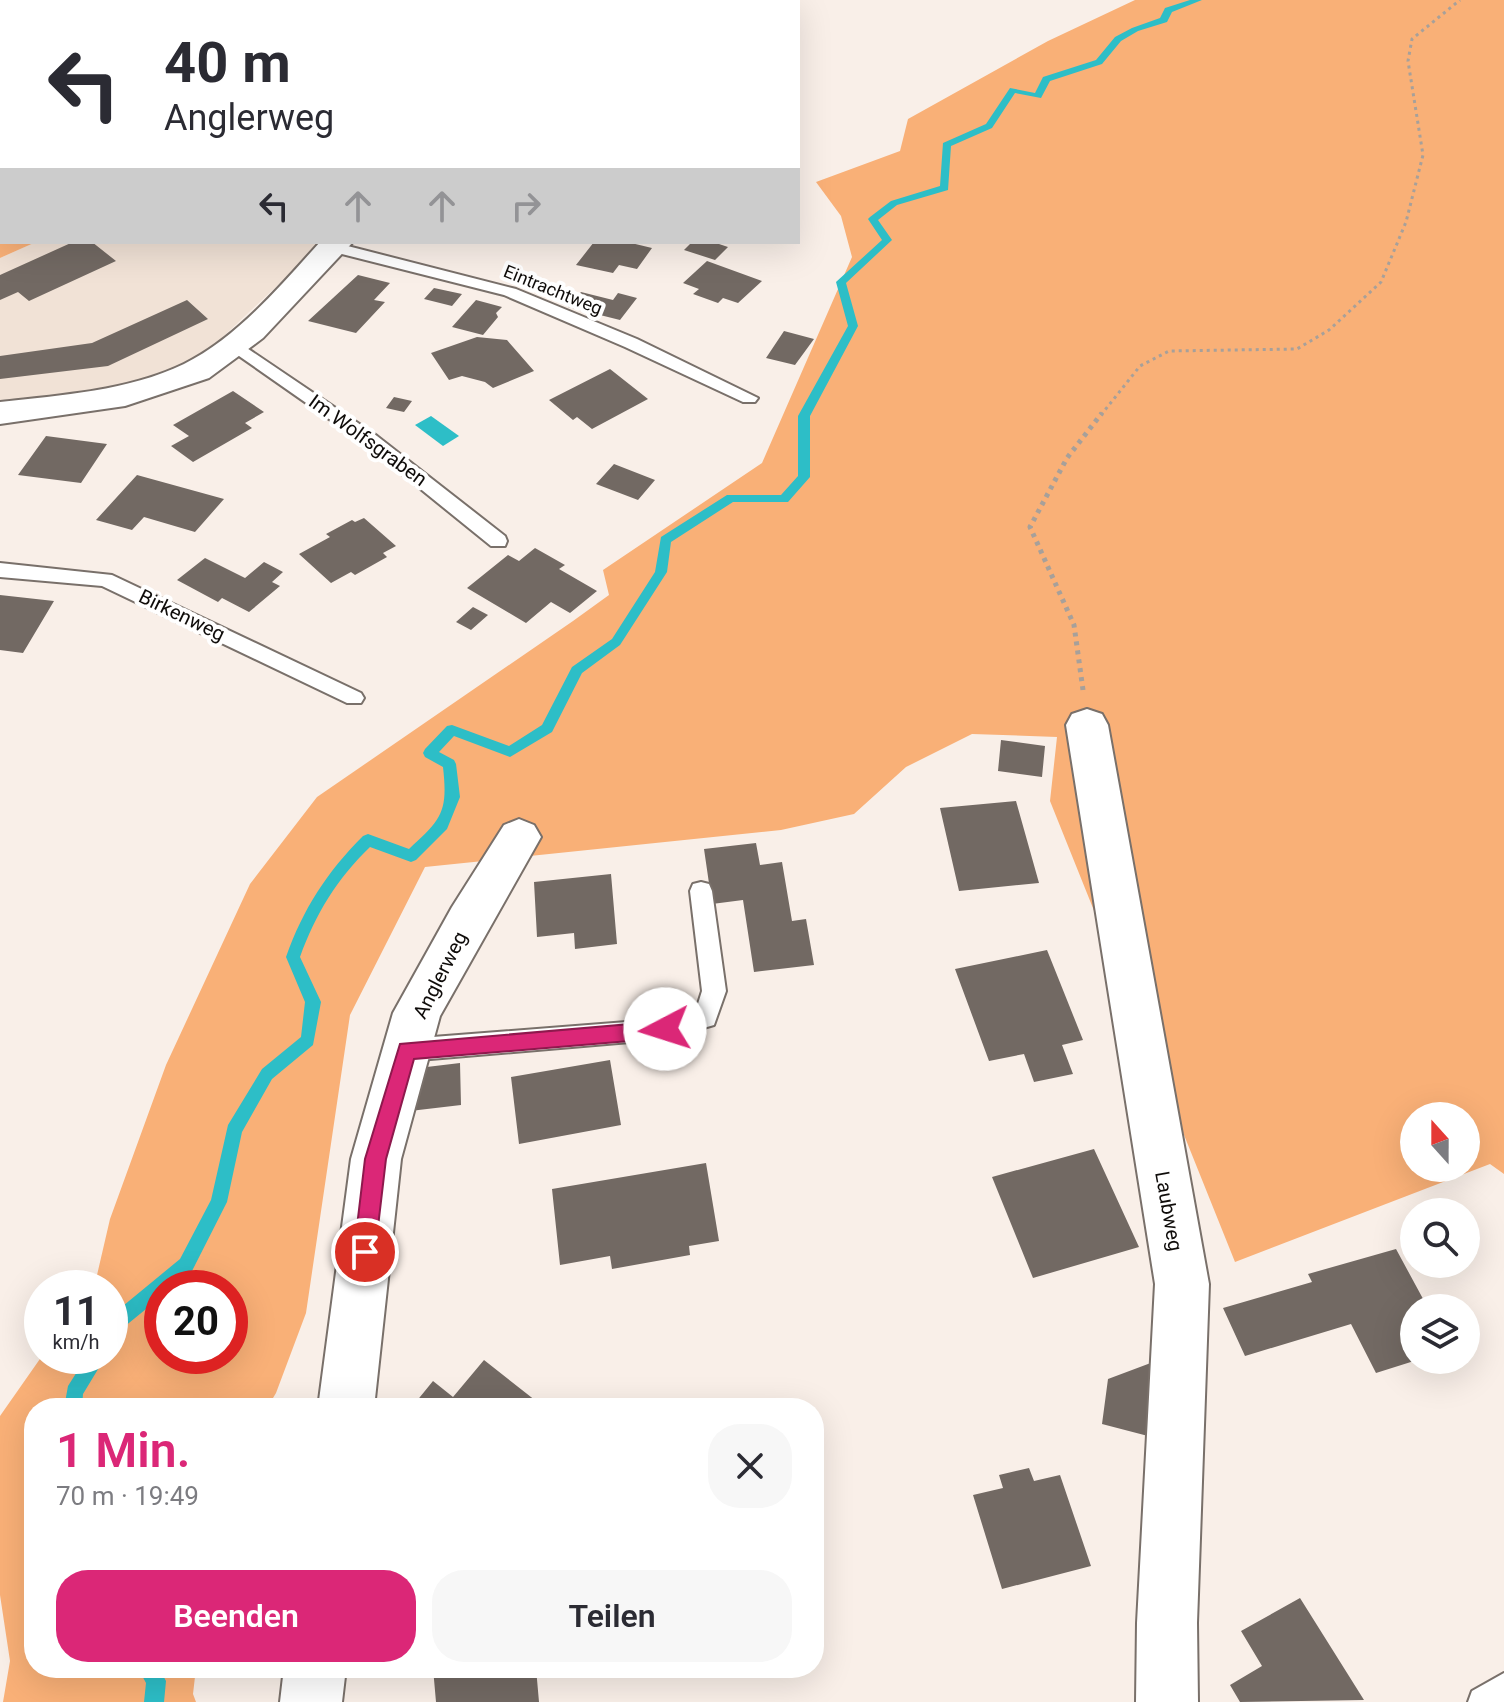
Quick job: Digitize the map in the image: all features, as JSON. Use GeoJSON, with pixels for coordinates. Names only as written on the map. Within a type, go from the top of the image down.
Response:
{"type":"FeatureCollection","features":[{"type":"Feature","properties":{"kind":"street"},"geometry":{"type":"LineString","coordinates":[[0,413],[85,402],[158,386],[201,369],[235,345],[335,245]]}},
{"type":"Feature","properties":{"kind":"street","name":"Laubweg"},"geometry":{"type":"LineString","coordinates":[[1087,725],[1182,1284],[1167,1623],[1167,1702]]}},
{"type":"Feature","properties":{"kind":"street","name":"Anglerweg"},"geometry":{"type":"LineString","coordinates":[[347,1398],[376,1159],[417,1013],[468,920],[519,837]]}},
{"type":"Feature","properties":{"kind":"street"},"geometry":{"type":"LineString","coordinates":[[311,1702],[314,1678]]}},
{"type":"Feature","properties":{"kind":"lane","name":"Eintrachtweg"},"geometry":{"type":"LineString","coordinates":[[335,245],[510,292],[631,343],[749,398]]}},
{"type":"Feature","properties":{"kind":"lane","name":"Im Wolfsgraben"},"geometry":{"type":"LineString","coordinates":[[235,345],[371,440],[498,541]]}},
{"type":"Feature","properties":{"kind":"lane","name":"Birkenweg"},"geometry":{"type":"LineString","coordinates":[[0,570],[105,580],[354,698]]}},
{"type":"Feature","properties":{"kind":"lane"},"geometry":{"type":"LineString","coordinates":[[407,1050],[665,1029],[706,1018],[714,991],[701,891]]}},
{"type":"Feature","properties":{"kind":"lane"},"geometry":{"type":"LineString","coordinates":[[1483,1702],[1504,1688]]}},
{"type":"Feature","properties":{"kind":"path"},"geometry":{"type":"LineString","coordinates":[[1087,725],[1074,625],[1030,527],[1067,458],[1140,366],[1169,351],[1297,349],[1329,330],[1381,282],[1406,222],[1423,155],[1408,61],[1412,39],[1460,0]]}},
{"type":"Feature","properties":{"kind":"shaded area"},"geometry":{"type":"Polygon","coordinates":[[[1135,0],[1504,0],[1504,1174],[1490,1164],[1480,1168],[1480,1102],[1400,1102],[1400,1182],[1443,1182],[1235,1262],[1050,801],[1057,737],[972,734],[906,767],[854,814],[781,830],[425,867],[350,1015],[306,1313],[273,1398],[24,1398],[24,1678],[195,1678],[193,1694],[196,1702],[3,1702],[10,1661],[0,1595],[0,1416],[29,1374],[128,1374],[128,1270],[98,1270],[110,1219],[166,1065],[250,884],[317,797],[609,595],[603,570],[762,463],[852,257],[841,216],[816,182],[900,151],[908,119],[1048,41],[1135,0]]]}},
{"type":"Feature","properties":{"kind":"shaded area"},"geometry":{"type":"Polygon","coordinates":[[[0,244],[32,244],[0,258],[0,244]]]}},
{"type":"Feature","properties":{"kind":"shaded area"},"geometry":{"type":"Polygon","coordinates":[[[32,244],[321,244],[208,351],[158,378],[86,396],[0,405],[0,258],[32,244]]]}},
{"type":"Feature","properties":{"kind":"water"},"geometry":{"type":"Polygon","coordinates":[[[431,416],[459,436],[443,446],[415,425],[431,416]]]}},
{"type":"Feature","properties":{"kind":"building"},"geometry":{"type":"Polygon","coordinates":[[[69,244],[95,244],[116,261],[29,301],[18,292],[0,300],[0,275],[69,244]]]}},
{"type":"Feature","properties":{"kind":"building"},"geometry":{"type":"Polygon","coordinates":[[[592,244],[635,244],[652,248],[637,269],[619,265],[613,273],[576,265],[592,244]]]}},
{"type":"Feature","properties":{"kind":"building"},"geometry":{"type":"Polygon","coordinates":[[[690,244],[728,247],[715,260],[684,250],[690,244]]]}},
{"type":"Feature","properties":{"kind":"building"},"geometry":{"type":"Polygon","coordinates":[[[707,261],[762,281],[738,303],[723,298],[718,303],[693,294],[699,289],[683,283],[707,261]]]}},
{"type":"Feature","properties":{"kind":"building"},"geometry":{"type":"Polygon","coordinates":[[[358,275],[390,283],[374,300],[385,302],[356,333],[308,321],[358,275]]]}},
{"type":"Feature","properties":{"kind":"building"},"geometry":{"type":"Polygon","coordinates":[[[434,288],[462,294],[452,306],[424,299],[434,288]]]}},
{"type":"Feature","properties":{"kind":"building"},"geometry":{"type":"Polygon","coordinates":[[[581,292],[613,300],[618,293],[637,298],[620,320],[568,307],[581,292]]]}},
{"type":"Feature","properties":{"kind":"building"},"geometry":{"type":"Polygon","coordinates":[[[187,300],[208,319],[108,366],[0,379],[0,356],[92,343],[187,300]]]}},
{"type":"Feature","properties":{"kind":"building"},"geometry":{"type":"Polygon","coordinates":[[[476,300],[502,307],[483,335],[452,327],[476,300]]]}},
{"type":"Feature","properties":{"kind":"building"},"geometry":{"type":"Polygon","coordinates":[[[784,331],[814,339],[795,365],[766,358],[784,331]]]}},
{"type":"Feature","properties":{"kind":"building"},"geometry":{"type":"Polygon","coordinates":[[[477,337],[507,340],[534,371],[493,388],[485,382],[462,376],[449,380],[431,353],[477,337]]]}},
{"type":"Feature","properties":{"kind":"building"},"geometry":{"type":"Polygon","coordinates":[[[610,369],[648,399],[592,429],[577,417],[573,420],[549,400],[610,369]]]}},
{"type":"Feature","properties":{"kind":"building"},"geometry":{"type":"Polygon","coordinates":[[[233,391],[264,412],[245,423],[252,428],[193,462],[171,446],[189,436],[173,425],[233,391]]]}},
{"type":"Feature","properties":{"kind":"building"},"geometry":{"type":"Polygon","coordinates":[[[394,397],[412,401],[404,412],[386,408],[394,397]]]}},
{"type":"Feature","properties":{"kind":"building"},"geometry":{"type":"Polygon","coordinates":[[[46,436],[107,444],[81,483],[18,475],[46,436]]]}},
{"type":"Feature","properties":{"kind":"building"},"geometry":{"type":"Polygon","coordinates":[[[614,464],[655,480],[638,500],[596,484],[614,464]]]}},
{"type":"Feature","properties":{"kind":"building"},"geometry":{"type":"Polygon","coordinates":[[[137,475],[224,499],[195,532],[144,517],[132,530],[96,520],[137,475]]]}},
{"type":"Feature","properties":{"kind":"building"},"geometry":{"type":"Polygon","coordinates":[[[364,518],[396,546],[383,553],[387,557],[355,575],[351,572],[331,583],[299,554],[330,537],[326,534],[352,520],[355,522],[364,518]]]}},
{"type":"Feature","properties":{"kind":"building"},"geometry":{"type":"Polygon","coordinates":[[[535,548],[565,565],[559,569],[597,591],[570,613],[551,602],[526,623],[467,588],[508,555],[519,561],[535,548]]]}},
{"type":"Feature","properties":{"kind":"building"},"geometry":{"type":"Polygon","coordinates":[[[205,558],[245,578],[264,562],[283,572],[272,582],[280,586],[249,612],[222,598],[218,602],[177,580],[205,558]]]}},
{"type":"Feature","properties":{"kind":"building"},"geometry":{"type":"Polygon","coordinates":[[[0,595],[54,601],[23,653],[0,650],[0,595]]]}},
{"type":"Feature","properties":{"kind":"building"},"geometry":{"type":"Polygon","coordinates":[[[473,607],[488,615],[471,630],[456,622],[473,607]]]}},
{"type":"Feature","properties":{"kind":"building"},"geometry":{"type":"Polygon","coordinates":[[[1001,740],[1045,746],[1042,777],[998,771],[1001,740]]]}},
{"type":"Feature","properties":{"kind":"building"},"geometry":{"type":"Polygon","coordinates":[[[1016,801],[1039,883],[959,891],[940,808],[1016,801]]]}},
{"type":"Feature","properties":{"kind":"building"},"geometry":{"type":"Polygon","coordinates":[[[756,843],[760,865],[782,862],[792,921],[806,919],[814,965],[754,972],[743,900],[712,904],[704,849],[756,843]]]}},
{"type":"Feature","properties":{"kind":"building"},"geometry":{"type":"Polygon","coordinates":[[[611,874],[617,944],[575,949],[574,933],[537,937],[534,882],[611,874]]]}},
{"type":"Feature","properties":{"kind":"building"},"geometry":{"type":"Polygon","coordinates":[[[1047,950],[1083,1040],[1062,1045],[1073,1074],[1034,1082],[1024,1054],[989,1061],[955,969],[1047,950]]]}},
{"type":"Feature","properties":{"kind":"building"},"geometry":{"type":"Polygon","coordinates":[[[610,1060],[621,1125],[519,1144],[511,1077],[610,1060]]]}},
{"type":"Feature","properties":{"kind":"building"},"geometry":{"type":"Polygon","coordinates":[[[460,1063],[461,1105],[410,1111],[410,1069],[460,1063]]]}},
{"type":"Feature","properties":{"kind":"building"},"geometry":{"type":"Polygon","coordinates":[[[1094,1149],[1139,1247],[1033,1278],[992,1177],[1094,1149]]]}},
{"type":"Feature","properties":{"kind":"building"},"geometry":{"type":"Polygon","coordinates":[[[706,1163],[719,1241],[689,1246],[690,1255],[612,1269],[610,1256],[560,1265],[552,1189],[706,1163]]]}},
{"type":"Feature","properties":{"kind":"building"},"geometry":{"type":"Polygon","coordinates":[[[1396,1249],[1400,1256],[1400,1278],[1412,1278],[1420,1294],[1400,1294],[1400,1365],[1376,1373],[1351,1324],[1245,1356],[1223,1308],[1312,1282],[1308,1274],[1396,1249]]]}},
{"type":"Feature","properties":{"kind":"building"},"geometry":{"type":"Polygon","coordinates":[[[484,1360],[532,1398],[419,1398],[433,1381],[453,1397],[484,1360]]]}},
{"type":"Feature","properties":{"kind":"building"},"geometry":{"type":"Polygon","coordinates":[[[1156,1361],[1148,1436],[1102,1424],[1108,1379],[1156,1361]]]}},
{"type":"Feature","properties":{"kind":"building"},"geometry":{"type":"Polygon","coordinates":[[[1029,1468],[1034,1481],[1060,1475],[1091,1566],[1002,1589],[973,1495],[1003,1488],[999,1475],[1029,1468]]]}},
{"type":"Feature","properties":{"kind":"building"},"geometry":{"type":"Polygon","coordinates":[[[1300,1598],[1364,1700],[1240,1702],[1230,1685],[1262,1666],[1241,1631],[1300,1598]]]}},
{"type":"Feature","properties":{"kind":"building"},"geometry":{"type":"Polygon","coordinates":[[[434,1678],[537,1678],[539,1702],[436,1702],[434,1678]]]}},
{"type":"Feature","properties":{"kind":"waterway"},"geometry":{"type":"LineString","coordinates":[[128,1313],[186,1265],[219,1202],[234,1130],[267,1074],[308,1040],[313,1002],[293,957],[306,922],[322,893],[368,840],[411,856],[440,829],[453,797],[449,764],[430,753],[452,730],[510,752],[547,728],[577,670],[616,642],[661,572],[665,540],[731,498],[784,499],[804,477],[804,416],[853,326],[841,282],[887,240],[873,219],[894,203],[945,188],[946,145],[989,126],[1013,90],[1038,96],[1046,79],[1099,62],[1118,39],[1164,20],[1168,10],[1198,0]]}},
{"type":"Feature","properties":{"kind":"waterway"},"geometry":{"type":"LineString","coordinates":[[74,1398],[86,1374]]}},
{"type":"Feature","properties":{"kind":"waterway"},"geometry":{"type":"LineString","coordinates":[[154,1678],[154,1702]]}},
{"type":"Feature","properties":{"kind":"route"},"geometry":{"type":"LineString","coordinates":[[365,1252],[376,1159],[407,1050],[665,1029]]}}]}
